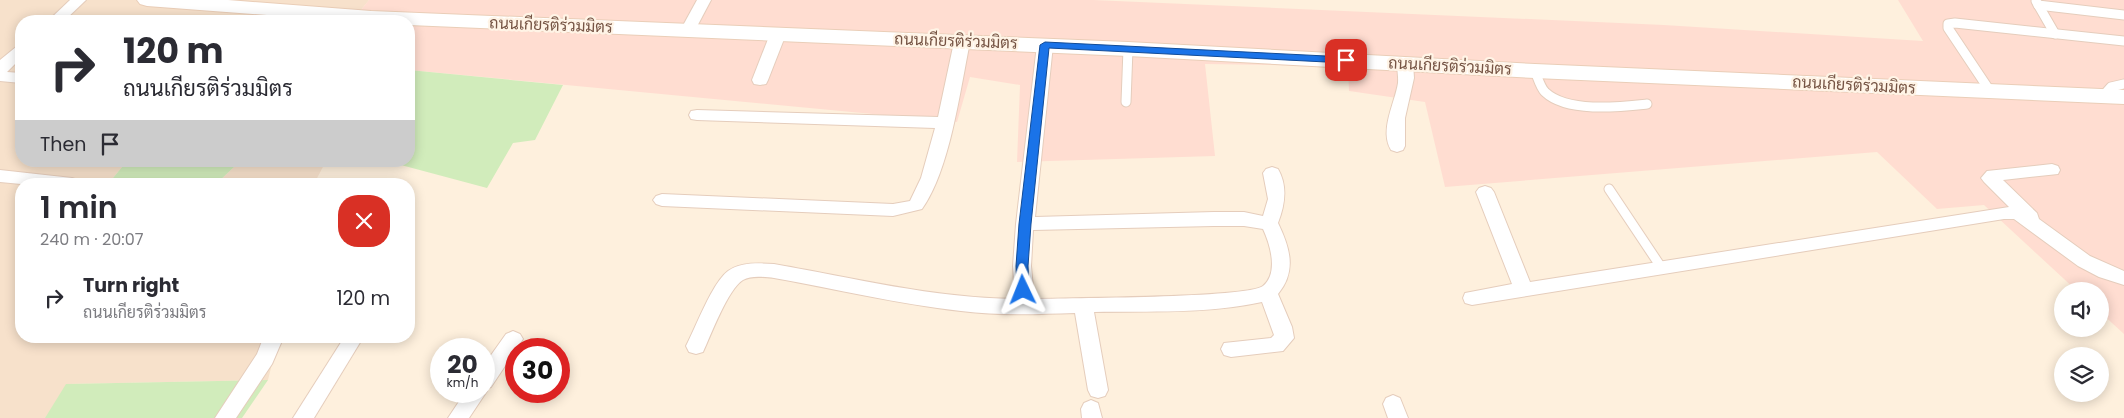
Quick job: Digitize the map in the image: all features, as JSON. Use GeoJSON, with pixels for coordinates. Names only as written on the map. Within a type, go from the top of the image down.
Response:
{"type":"FeatureCollection","features":[{"type":"Feature","properties":{"kind":"street"},"geometry":{"type":"LineString","coordinates":[[62,15],[79,0]]}},
{"type":"Feature","properties":{"kind":"street","name":"ถนนเกียรติร่วมมิตร"},"geometry":{"type":"LineString","coordinates":[[147,0],[345,15]]}},
{"type":"Feature","properties":{"kind":"street"},"geometry":{"type":"LineString","coordinates":[[688,31],[704,0]]}},
{"type":"Feature","properties":{"kind":"street","name":"ถนนเกียรติร่วมมิตร"},"geometry":{"type":"LineString","coordinates":[[415,19],[1045,45],[1535,71],[2124,97]]}},
{"type":"Feature","properties":{"kind":"street"},"geometry":{"type":"LineString","coordinates":[[760,80],[778,34]]}},
{"type":"Feature","properties":{"kind":"street"},"geometry":{"type":"LineString","coordinates":[[662,200],[893,210],[907,209],[916,205],[923,196],[944,123],[962,42]]}},
{"type":"Feature","properties":{"kind":"street"},"geometry":{"type":"LineString","coordinates":[[1025,307],[1022,266],[1025,224],[1045,45]]}},
{"type":"Feature","properties":{"kind":"street"},"geometry":{"type":"LineString","coordinates":[[0,69],[15,55]]}},
{"type":"Feature","properties":{"kind":"street"},"geometry":{"type":"LineString","coordinates":[[1397,146],[1396,126],[1408,79],[1405,63]]}},
{"type":"Feature","properties":{"kind":"street"},"geometry":{"type":"LineString","coordinates":[[0,76],[15,77]]}},
{"type":"Feature","properties":{"kind":"street"},"geometry":{"type":"LineString","coordinates":[[697,115],[944,123]]}},
{"type":"Feature","properties":{"kind":"street"},"geometry":{"type":"LineString","coordinates":[[2048,233],[1990,178],[1993,175],[2052,170]]}},
{"type":"Feature","properties":{"kind":"street"},"geometry":{"type":"LineString","coordinates":[[696,346],[725,288],[734,276],[750,270],[783,272],[986,307],[1191,302],[1245,298],[1268,293],[1279,280],[1281,263],[1276,238],[1269,223],[1277,204],[1277,191],[1272,173]]}},
{"type":"Feature","properties":{"kind":"street"},"geometry":{"type":"LineString","coordinates":[[0,176],[18,178]]}},
{"type":"Feature","properties":{"kind":"street"},"geometry":{"type":"LineString","coordinates":[[1485,192],[1524,290]]}},
{"type":"Feature","properties":{"kind":"street"},"geometry":{"type":"LineString","coordinates":[[1472,298],[2004,213],[2017,213],[2084,260],[2105,272],[2124,278]]}},
{"type":"Feature","properties":{"kind":"street"},"geometry":{"type":"LineString","coordinates":[[1025,224],[1214,219],[1244,219],[1269,223]]}},
{"type":"Feature","properties":{"kind":"street"},"geometry":{"type":"LineString","coordinates":[[1231,349],[1276,345],[1284,338],[1282,327],[1268,293]]}},
{"type":"Feature","properties":{"kind":"street"},"geometry":{"type":"LineString","coordinates":[[1083,305],[1094,406]]}},
{"type":"Feature","properties":{"kind":"street"},"geometry":{"type":"LineString","coordinates":[[225,418],[265,358],[271,343]]}},
{"type":"Feature","properties":{"kind":"street"},"geometry":{"type":"LineString","coordinates":[[302,418],[350,343]]}},
{"type":"Feature","properties":{"kind":"street"},"geometry":{"type":"LineString","coordinates":[[495,366],[505,352]]}},
{"type":"Feature","properties":{"kind":"street"},"geometry":{"type":"LineString","coordinates":[[458,418],[469,403]]}},
{"type":"Feature","properties":{"kind":"lane"},"geometry":{"type":"LineString","coordinates":[[2036,3],[2124,14]]}},
{"type":"Feature","properties":{"kind":"lane"},"geometry":{"type":"LineString","coordinates":[[2036,3],[2054,34]]}},
{"type":"Feature","properties":{"kind":"lane"},"geometry":{"type":"LineString","coordinates":[[1990,92],[1948,28],[1948,24],[1955,23],[2124,41]]}},
{"type":"Feature","properties":{"kind":"lane"},"geometry":{"type":"LineString","coordinates":[[1126,102],[1128,49]]}},
{"type":"Feature","properties":{"kind":"lane"},"geometry":{"type":"LineString","coordinates":[[1535,71],[1544,92],[1563,103],[1626,107],[1647,104]]}},
{"type":"Feature","properties":{"kind":"lane"},"geometry":{"type":"LineString","coordinates":[[2103,96],[2111,87],[2124,84]]}},
{"type":"Feature","properties":{"kind":"lane"},"geometry":{"type":"LineString","coordinates":[[1610,190],[1662,267]]}},
{"type":"Feature","properties":{"kind":"shaded area"},"geometry":{"type":"Polygon","coordinates":[[[0,0],[369,0],[357,15],[15,15],[15,167],[122,167],[113,178],[15,178],[15,343],[277,343],[268,380],[67,384],[46,418],[0,418],[0,0]]]}},
{"type":"Feature","properties":{"kind":"shaded area"},"geometry":{"type":"Polygon","coordinates":[[[369,0],[1093,0],[1664,25],[1923,41],[1898,0],[2124,0],[2124,334],[2109,320],[2109,282],[2067,282],[1984,205],[1937,209],[1877,152],[1445,187],[1425,102],[1349,91],[1348,66],[1205,64],[1215,156],[1017,162],[1020,85],[970,77],[957,122],[415,71],[415,15],[357,15],[369,0]]]}},
{"type":"Feature","properties":{"kind":"shaded area"},"geometry":{"type":"Polygon","coordinates":[[[234,167],[323,167],[317,178],[222,178],[234,167]]]}},
{"type":"Feature","properties":{"kind":"green space"},"geometry":{"type":"Polygon","coordinates":[[[415,71],[563,85],[535,140],[513,143],[487,188],[408,167],[415,167],[415,71]]]}},
{"type":"Feature","properties":{"kind":"green space"},"geometry":{"type":"Polygon","coordinates":[[[122,167],[234,167],[222,178],[113,178],[122,167]]]}},
{"type":"Feature","properties":{"kind":"green space"},"geometry":{"type":"Polygon","coordinates":[[[268,380],[242,418],[45,418],[66,384],[268,380]]]}},
{"type":"Feature","properties":{"kind":"route"},"geometry":{"type":"LineString","coordinates":[[1023,290],[1022,266],[1025,224],[1045,45],[1346,60]]}}]}
